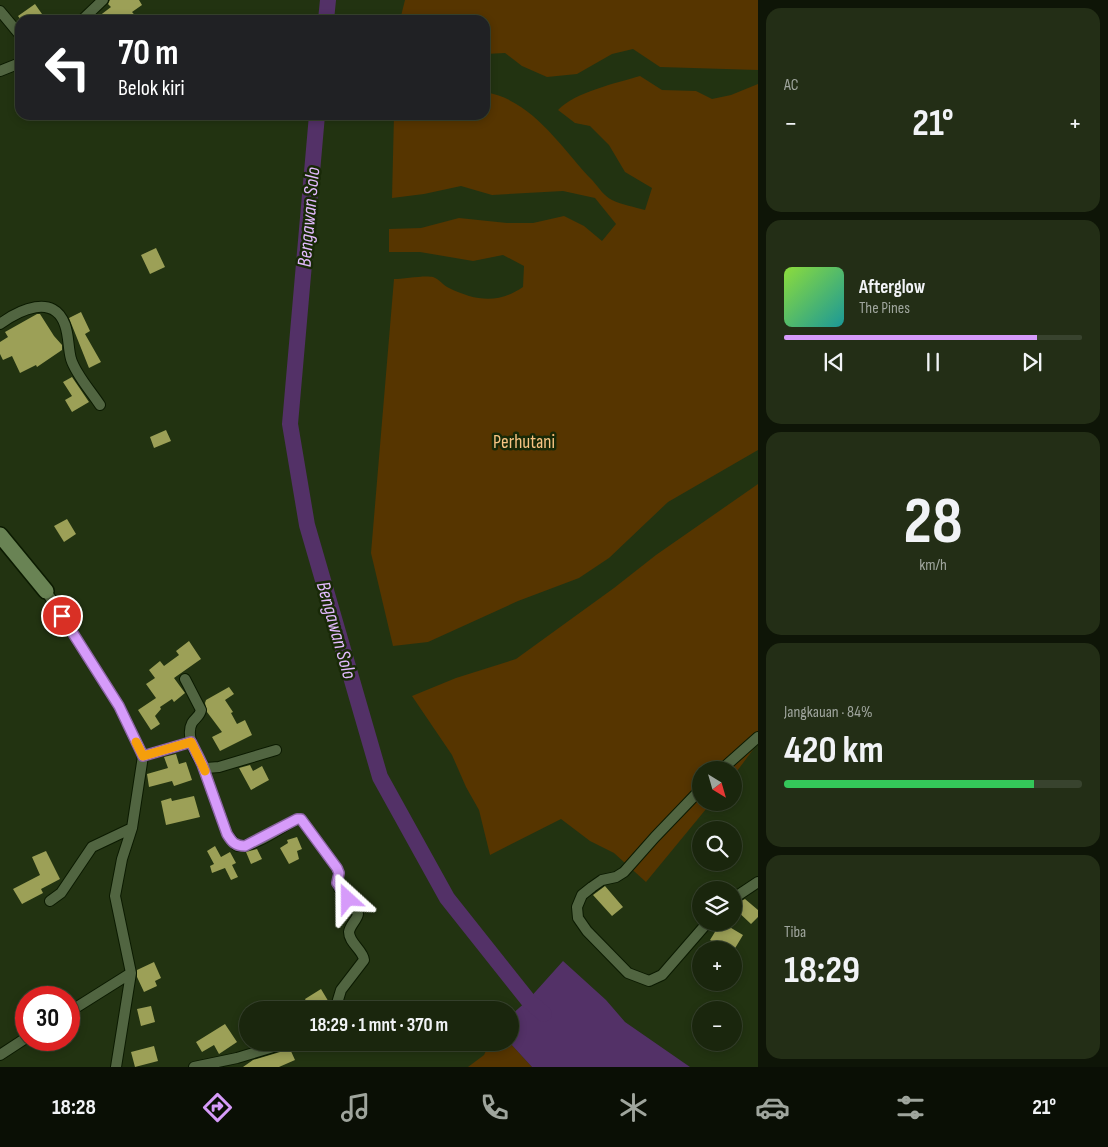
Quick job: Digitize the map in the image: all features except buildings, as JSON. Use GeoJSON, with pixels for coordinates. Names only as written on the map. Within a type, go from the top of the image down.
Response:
{"type":"FeatureCollection","features":[{"type":"Feature","properties":{"kind":"main road"},"geometry":{"type":"LineString","coordinates":[[0,535],[46,591]]}},
{"type":"Feature","properties":{"kind":"street"},"geometry":{"type":"LineString","coordinates":[[87,15],[103,0]]}},
{"type":"Feature","properties":{"kind":"street"},"geometry":{"type":"LineString","coordinates":[[0,11],[15,29]]}},
{"type":"Feature","properties":{"kind":"street"},"geometry":{"type":"LineString","coordinates":[[0,71],[15,65]]}},
{"type":"Feature","properties":{"kind":"street"},"geometry":{"type":"LineString","coordinates":[[0,324],[28,308],[42,306],[55,311],[65,324],[74,366],[100,405]]}},
{"type":"Feature","properties":{"kind":"street"},"geometry":{"type":"LineString","coordinates":[[46,591],[119,706],[143,756],[132,828],[122,859],[115,896],[131,973],[116,1067]]}},
{"type":"Feature","properties":{"kind":"street"},"geometry":{"type":"LineString","coordinates":[[185,679],[201,710],[189,730],[191,742],[202,764],[227,834],[237,846],[245,846],[297,819],[301,819],[337,868],[339,873],[337,883],[358,914],[349,932],[350,937],[364,956],[364,960],[342,990],[338,1001]]}},
{"type":"Feature","properties":{"kind":"street"},"geometry":{"type":"LineString","coordinates":[[731,761],[758,737]]}},
{"type":"Feature","properties":{"kind":"street"},"geometry":{"type":"LineString","coordinates":[[143,756],[191,742]]}},
{"type":"Feature","properties":{"kind":"street"},"geometry":{"type":"LineString","coordinates":[[202,764],[210,769],[276,750]]}},
{"type":"Feature","properties":{"kind":"street"},"geometry":{"type":"LineString","coordinates":[[692,798],[654,837],[624,872],[616,877],[602,880],[592,887],[582,895],[577,907],[578,918],[587,931],[628,972],[649,981],[662,975],[700,931]]}},
{"type":"Feature","properties":{"kind":"street"},"geometry":{"type":"LineString","coordinates":[[50,901],[61,893],[92,847],[132,828]]}},
{"type":"Feature","properties":{"kind":"street"},"geometry":{"type":"LineString","coordinates":[[742,893],[758,882]]}},
{"type":"Feature","properties":{"kind":"street"},"geometry":{"type":"LineString","coordinates":[[80,1005],[131,973]]}},
{"type":"Feature","properties":{"kind":"street"},"geometry":{"type":"LineString","coordinates":[[0,1055],[15,1045]]}},
{"type":"Feature","properties":{"kind":"street"},"geometry":{"type":"LineString","coordinates":[[194,1067],[260,1051]]}},
{"type":"Feature","properties":{"kind":"green space"},"geometry":{"type":"Polygon","coordinates":[[[405,0],[758,0],[758,70],[660,67],[633,49],[612,54],[577,74],[547,77],[522,66],[505,53],[490,54],[490,15],[401,15],[405,0]]]}},
{"type":"Feature","properties":{"kind":"green space","name":"Perhutani"},"geometry":{"type":"Polygon","coordinates":[[[640,76],[662,90],[696,91],[712,99],[731,95],[758,84],[758,450],[668,502],[609,558],[579,578],[518,601],[428,642],[393,646],[371,553],[394,279],[433,277],[447,287],[468,296],[487,299],[505,296],[523,287],[524,266],[503,255],[473,261],[420,252],[389,252],[389,229],[421,228],[459,218],[507,223],[533,223],[564,216],[584,226],[602,241],[616,224],[595,198],[563,191],[492,195],[461,186],[424,194],[392,198],[394,120],[490,120],[490,93],[502,97],[532,115],[558,141],[607,197],[645,210],[652,188],[625,172],[609,145],[590,126],[575,123],[558,110],[585,93],[640,76]]]}},
{"type":"Feature","properties":{"kind":"green space"},"geometry":{"type":"Polygon","coordinates":[[[758,484],[758,743],[742,764],[742,761],[692,761],[692,811],[704,811],[696,821],[692,821],[692,826],[646,882],[614,853],[590,841],[561,819],[490,855],[479,810],[466,787],[452,755],[412,696],[456,678],[516,659],[656,555],[758,484]]]}},
{"type":"Feature","properties":{"kind":"green space"},"geometry":{"type":"Polygon","coordinates":[[[486,1051],[517,1051],[532,1067],[468,1067],[484,1055],[486,1051]]]}},
{"type":"Feature","properties":{"kind":"shaded area"},"geometry":{"type":"Polygon","coordinates":[[[563,961],[606,1000],[625,1022],[690,1067],[532,1067],[517,1051],[519,1051],[519,1008],[563,961]]]}},
{"type":"Feature","properties":{"kind":"waterway","name":"Bengawan Solo"},"geometry":{"type":"LineString","coordinates":[[326,15],[328,0]]}},
{"type":"Feature","properties":{"kind":"waterway","name":"Bengawan Solo"},"geometry":{"type":"LineString","coordinates":[[317,120],[290,424],[307,525],[380,777],[447,898],[528,1000],[544,1014]]}},
{"type":"Feature","properties":{"kind":"slow traffic"},"geometry":{"type":"LineString","coordinates":[[136,742],[143,756],[191,742],[205,771]]}},
{"type":"Feature","properties":{"kind":"route"},"geometry":{"type":"LineString","coordinates":[[62,616],[119,706],[143,756],[191,742],[202,764],[227,834],[232,842],[237,846],[245,846],[297,819],[301,819],[337,868],[339,873],[337,883],[348,899]]}}]}
